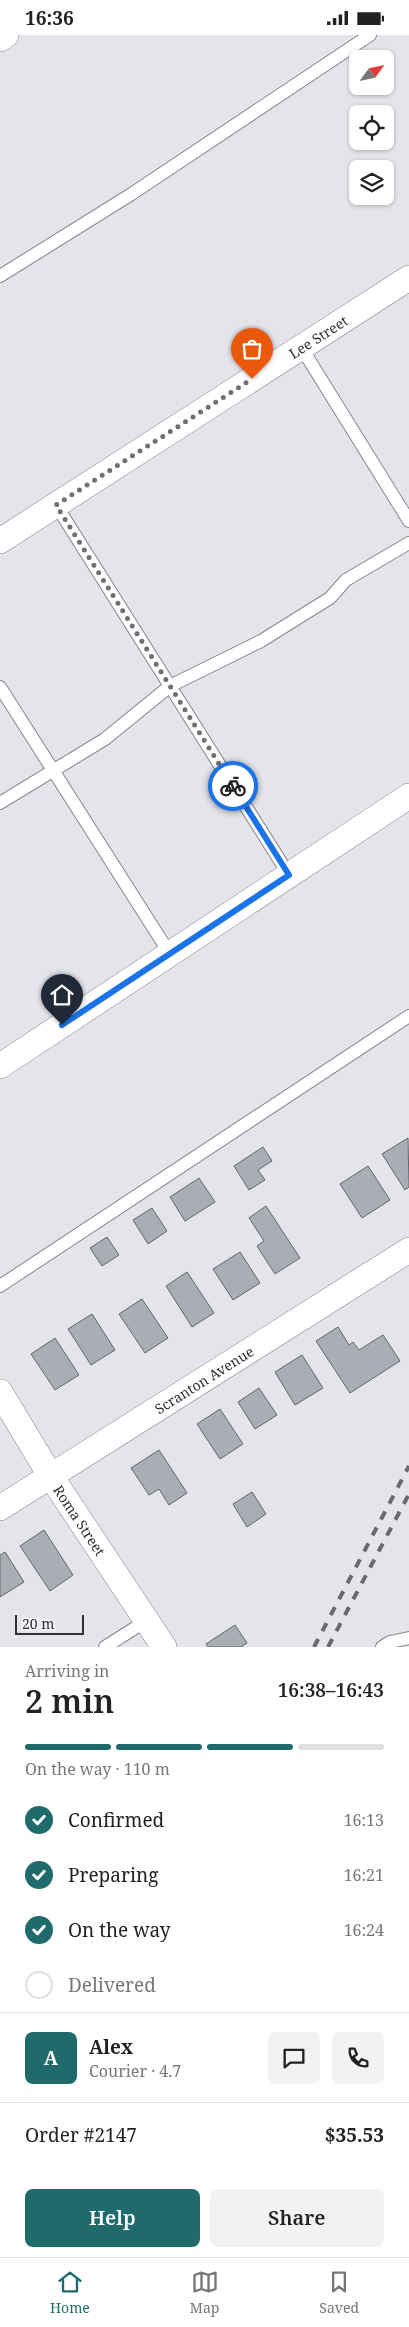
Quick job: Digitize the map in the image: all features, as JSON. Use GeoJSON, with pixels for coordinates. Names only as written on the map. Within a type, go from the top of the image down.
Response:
{"type":"FeatureCollection","features":[{"type":"Feature","properties":{"kind":"street"},"geometry":{"type":"LineString","coordinates":[[0,39],[6,35]]}},
{"type":"Feature","properties":{"kind":"street","name":"Lee Street"},"geometry":{"type":"LineString","coordinates":[[0,541],[409,278]]}},
{"type":"Feature","properties":{"kind":"street"},"geometry":{"type":"LineString","coordinates":[[0,1066],[409,796]]}},
{"type":"Feature","properties":{"kind":"street","name":"Scranton Avenue"},"geometry":{"type":"LineString","coordinates":[[0,1508],[409,1250]]}},
{"type":"Feature","properties":{"kind":"street","name":"Roma Street"},"geometry":{"type":"LineString","coordinates":[[0,1392],[50,1475],[164,1647]]}},
{"type":"Feature","properties":{"kind":"lane"},"geometry":{"type":"LineString","coordinates":[[0,276],[130,195],[370,35]]}},
{"type":"Feature","properties":{"kind":"lane"},"geometry":{"type":"LineString","coordinates":[[301,347],[409,521]]}},
{"type":"Feature","properties":{"kind":"lane"},"geometry":{"type":"LineString","coordinates":[[56,505],[289,875]]}},
{"type":"Feature","properties":{"kind":"lane"},"geometry":{"type":"LineString","coordinates":[[0,803],[105,739],[170,686],[262,641],[330,598],[346,580],[409,543]]}},
{"type":"Feature","properties":{"kind":"lane"},"geometry":{"type":"LineString","coordinates":[[0,687],[170,954]]}},
{"type":"Feature","properties":{"kind":"lane"},"geometry":{"type":"LineString","coordinates":[[0,1286],[409,1015]]}},
{"type":"Feature","properties":{"kind":"lane"},"geometry":{"type":"LineString","coordinates":[[106,1647],[146,1621]]}},
{"type":"Feature","properties":{"kind":"lane"},"geometry":{"type":"LineString","coordinates":[[382,1647],[390,1642],[409,1638]]}},
{"type":"Feature","properties":{"kind":"building"},"geometry":{"type":"Polygon","coordinates":[[[408,1138],[409,1187],[405,1190],[382,1154],[408,1138]]]}},
{"type":"Feature","properties":{"kind":"building"},"geometry":{"type":"Polygon","coordinates":[[[263,1147],[272,1161],[258,1170],[265,1180],[249,1190],[234,1166],[263,1147]]]}},
{"type":"Feature","properties":{"kind":"building"},"geometry":{"type":"Polygon","coordinates":[[[368,1166],[390,1200],[362,1218],[340,1184],[368,1166]]]}},
{"type":"Feature","properties":{"kind":"building"},"geometry":{"type":"Polygon","coordinates":[[[199,1178],[215,1202],[185,1221],[170,1197],[199,1178]]]}},
{"type":"Feature","properties":{"kind":"building"},"geometry":{"type":"Polygon","coordinates":[[[266,1206],[300,1258],[275,1274],[257,1246],[264,1241],[249,1218],[266,1206]]]}},
{"type":"Feature","properties":{"kind":"building"},"geometry":{"type":"Polygon","coordinates":[[[152,1208],[167,1231],[148,1244],[133,1220],[152,1208]]]}},
{"type":"Feature","properties":{"kind":"building"},"geometry":{"type":"Polygon","coordinates":[[[107,1237],[119,1255],[102,1266],[90,1248],[107,1237]]]}},
{"type":"Feature","properties":{"kind":"building"},"geometry":{"type":"Polygon","coordinates":[[[240,1252],[260,1283],[233,1300],[213,1269],[240,1252]]]}},
{"type":"Feature","properties":{"kind":"building"},"geometry":{"type":"Polygon","coordinates":[[[187,1272],[214,1313],[192,1327],[166,1286],[187,1272]]]}},
{"type":"Feature","properties":{"kind":"building"},"geometry":{"type":"Polygon","coordinates":[[[142,1299],[168,1338],[145,1353],[119,1314],[142,1299]]]}},
{"type":"Feature","properties":{"kind":"building"},"geometry":{"type":"Polygon","coordinates":[[[92,1314],[115,1350],[91,1365],[68,1329],[92,1314]]]}},
{"type":"Feature","properties":{"kind":"building"},"geometry":{"type":"Polygon","coordinates":[[[338,1327],[349,1345],[353,1342],[359,1350],[383,1335],[400,1361],[350,1393],[316,1341],[338,1327]]]}},
{"type":"Feature","properties":{"kind":"building"},"geometry":{"type":"Polygon","coordinates":[[[55,1338],[79,1375],[55,1390],[31,1354],[55,1338]]]}},
{"type":"Feature","properties":{"kind":"building"},"geometry":{"type":"Polygon","coordinates":[[[302,1355],[323,1388],[295,1405],[275,1372],[302,1355]]]}},
{"type":"Feature","properties":{"kind":"building"},"geometry":{"type":"Polygon","coordinates":[[[259,1388],[277,1415],[255,1429],[238,1402],[259,1388]]]}},
{"type":"Feature","properties":{"kind":"building"},"geometry":{"type":"Polygon","coordinates":[[[220,1409],[243,1444],[220,1459],[197,1424],[220,1409]]]}},
{"type":"Feature","properties":{"kind":"building"},"geometry":{"type":"Polygon","coordinates":[[[159,1450],[187,1493],[169,1505],[159,1489],[149,1495],[131,1468],[159,1450]]]}},
{"type":"Feature","properties":{"kind":"building"},"geometry":{"type":"Polygon","coordinates":[[[252,1492],[266,1514],[247,1527],[233,1504],[252,1492]]]}},
{"type":"Feature","properties":{"kind":"building"},"geometry":{"type":"Polygon","coordinates":[[[44,1530],[73,1575],[50,1591],[20,1546],[44,1530]]]}},
{"type":"Feature","properties":{"kind":"building"},"geometry":{"type":"Polygon","coordinates":[[[5,1552],[24,1582],[0,1597],[0,1555],[5,1552]]]}},
{"type":"Feature","properties":{"kind":"building"},"geometry":{"type":"Polygon","coordinates":[[[235,1625],[247,1643],[241,1647],[208,1647],[206,1644],[235,1625]]]}},
{"type":"Feature","properties":{"kind":"railway"},"geometry":{"type":"LineString","coordinates":[[314,1647],[409,1466]]}},
{"type":"Feature","properties":{"kind":"railway"},"geometry":{"type":"LineString","coordinates":[[328,1647],[409,1494]]}},
{"type":"Feature","properties":{"kind":"way so far"},"geometry":{"type":"LineString","coordinates":[[233,786],[56,505],[252,379]]}},
{"type":"Feature","properties":{"kind":"route"},"geometry":{"type":"LineString","coordinates":[[62,1025],[289,875],[233,786]]}}]}
